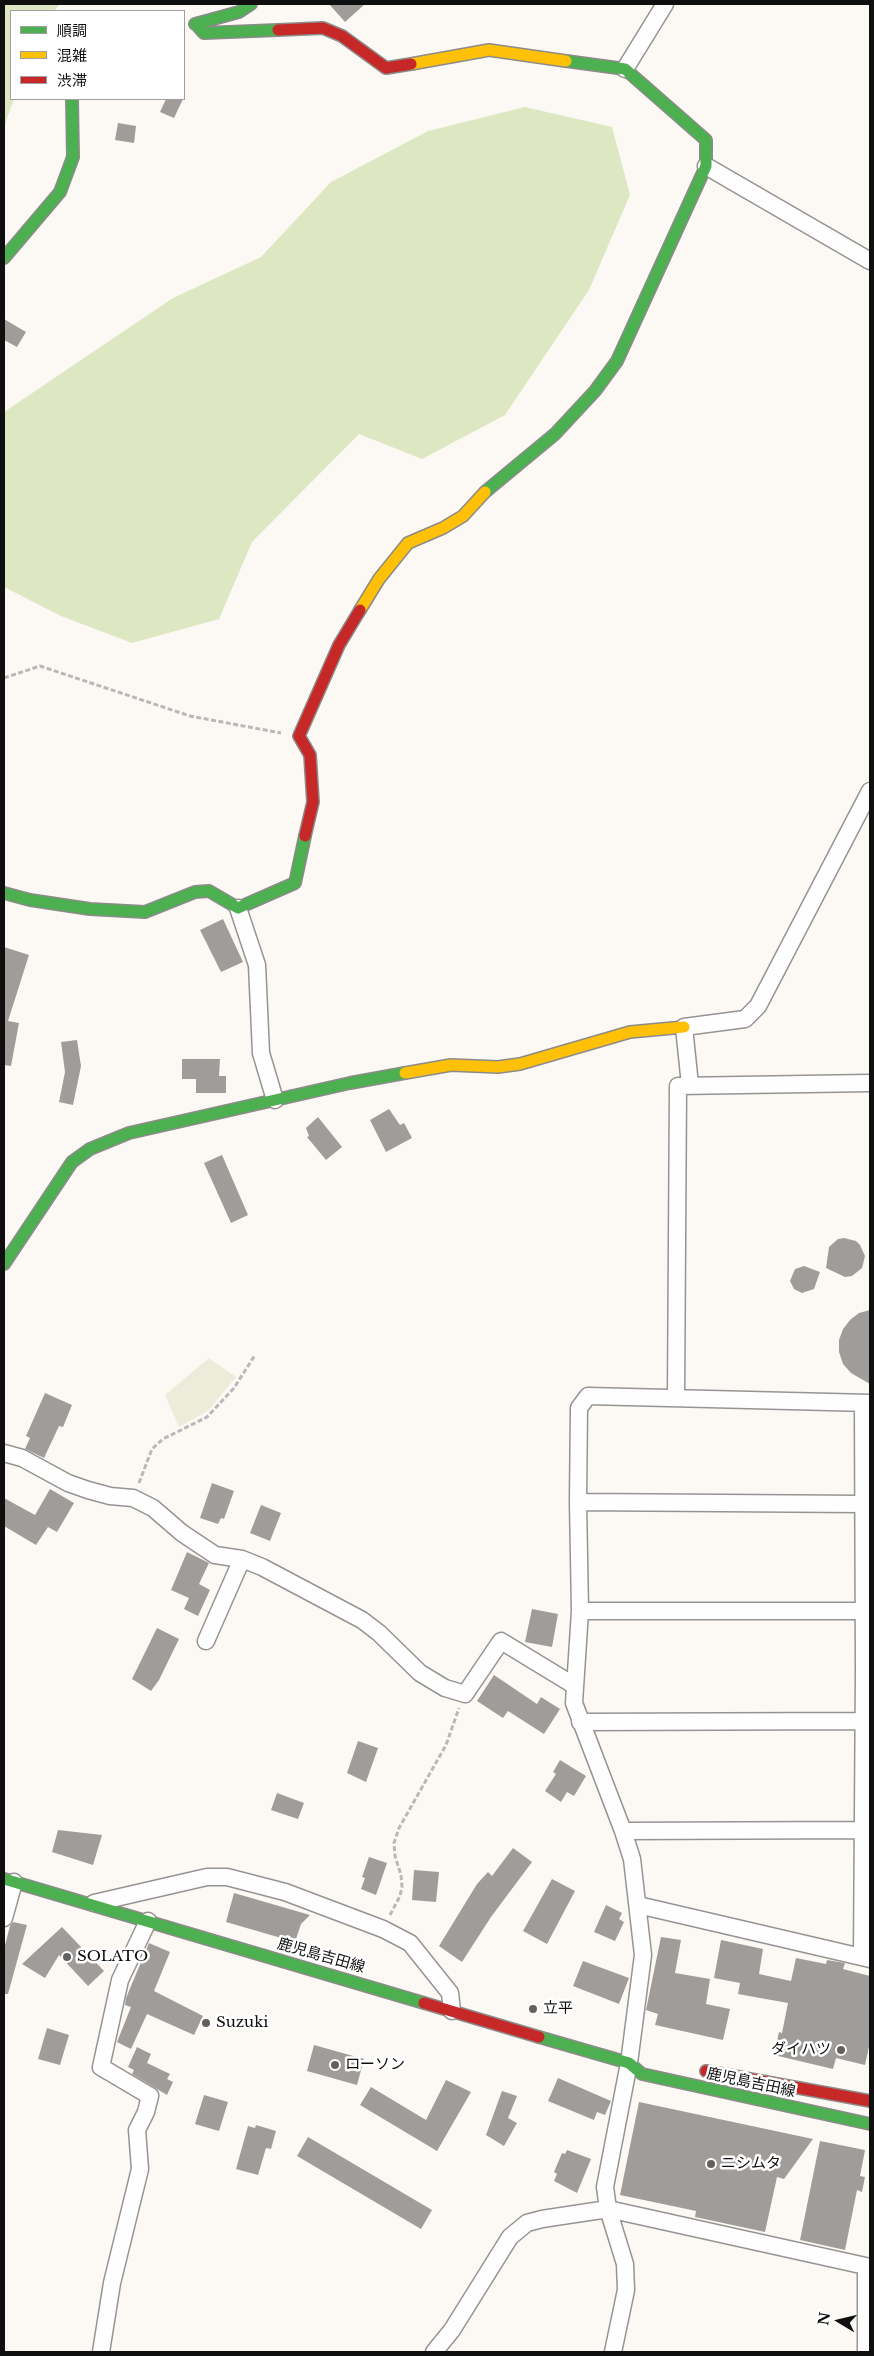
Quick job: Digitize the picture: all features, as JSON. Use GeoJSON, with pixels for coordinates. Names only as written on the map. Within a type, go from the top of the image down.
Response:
{"type":"FeatureCollection","features":[{"type":"Feature","properties":{"kind":"street"},"geometry":{"type":"LineString","coordinates":[[190,24],[239,12],[252,4]]}},
{"type":"Feature","properties":{"kind":"street"},"geometry":{"type":"LineString","coordinates":[[625,69],[665,4]]}},
{"type":"Feature","properties":{"kind":"street"},"geometry":{"type":"LineString","coordinates":[[190,24],[204,33],[323,28],[342,36],[386,68],[489,50],[625,69],[706,140],[706,166],[617,361],[595,391],[566,423],[481,495],[463,516],[443,528],[408,544],[379,579],[339,645],[299,736],[310,755],[313,802],[295,883],[238,908]]}},
{"type":"Feature","properties":{"kind":"street"},"geometry":{"type":"LineString","coordinates":[[4,258],[60,192],[73,157],[72,100]]}},
{"type":"Feature","properties":{"kind":"street"},"geometry":{"type":"LineString","coordinates":[[706,166],[870,261]]}},
{"type":"Feature","properties":{"kind":"street"},"geometry":{"type":"LineString","coordinates":[[4,1264],[72,1162],[90,1149],[129,1133],[350,1083],[451,1065],[498,1067],[520,1064],[630,1032],[746,1019],[758,1006],[870,791]]}},
{"type":"Feature","properties":{"kind":"street"},"geometry":{"type":"LineString","coordinates":[[4,893],[30,900],[90,909],[145,912],[195,892],[209,891],[238,908],[257,965],[261,1053],[276,1100]]}},
{"type":"Feature","properties":{"kind":"street"},"geometry":{"type":"LineString","coordinates":[[684,1027],[690,1085]]}},
{"type":"Feature","properties":{"kind":"street"},"geometry":{"type":"LineString","coordinates":[[676,1398],[678,1086],[870,1082]]}},
{"type":"Feature","properties":{"kind":"street"},"geometry":{"type":"LineString","coordinates":[[613,2352],[626,2290],[626,2264],[608,2209],[605,2187],[636,2061],[643,1955],[632,1859],[574,1704],[580,1611],[579,1408],[588,1396],[867,1404],[863,1504],[864,1611],[867,1670],[863,1721],[866,1958],[638,1905]]}},
{"type":"Feature","properties":{"kind":"street"},"geometry":{"type":"LineString","coordinates":[[4,1453],[22,1458],[68,1482],[88,1490],[110,1496],[133,1498],[153,1508],[182,1533],[215,1555],[242,1559],[362,1620],[378,1632],[420,1673],[445,1688],[464,1694],[501,1641],[575,1686]]}},
{"type":"Feature","properties":{"kind":"street"},"geometry":{"type":"LineString","coordinates":[[578,1502],[863,1504]]}},
{"type":"Feature","properties":{"kind":"street"},"geometry":{"type":"LineString","coordinates":[[206,1642],[242,1559]]}},
{"type":"Feature","properties":{"kind":"street"},"geometry":{"type":"LineString","coordinates":[[580,1611],[864,1611]]}},
{"type":"Feature","properties":{"kind":"street"},"geometry":{"type":"LineString","coordinates":[[580,1722],[863,1721]]}},
{"type":"Feature","properties":{"kind":"street"},"geometry":{"type":"LineString","coordinates":[[623,1831],[864,1830]]}},
{"type":"Feature","properties":{"kind":"street"},"geometry":{"type":"LineString","coordinates":[[89,1904],[207,1877],[227,1877],[284,1892],[383,1929],[410,1943],[450,1993],[452,2011]]}},
{"type":"Feature","properties":{"kind":"street"},"geometry":{"type":"LineString","coordinates":[[4,1918],[9,1880]]}},
{"type":"Feature","properties":{"kind":"street","name":"鹿児島吉田線"},"geometry":{"type":"LineString","coordinates":[[9,1880],[452,2011],[636,2061],[642,2074],[870,2124]]}},
{"type":"Feature","properties":{"kind":"street"},"geometry":{"type":"LineString","coordinates":[[101,2352],[112,2283],[140,2169],[136,2130],[146,2112],[150,2096],[101,2067],[120,1980],[148,1921]]}},
{"type":"Feature","properties":{"kind":"street","name":"鹿児島吉田線"},"geometry":{"type":"LineString","coordinates":[[699,2069],[870,2101]]}},
{"type":"Feature","properties":{"kind":"street"},"geometry":{"type":"LineString","coordinates":[[434,2352],[452,2330],[501,2248],[518,2228],[542,2218],[608,2209],[868,2267],[866,2352]]}},
{"type":"Feature","properties":{"kind":"path"},"geometry":{"type":"LineString","coordinates":[[4,678],[40,666],[190,716],[299,736]]}},
{"type":"Feature","properties":{"kind":"path"},"geometry":{"type":"LineString","coordinates":[[133,1498],[152,1449],[163,1439],[207,1417],[234,1388],[255,1355]]}},
{"type":"Feature","properties":{"kind":"path"},"geometry":{"type":"LineString","coordinates":[[383,1929],[400,1896],[402,1887],[394,1842],[399,1828],[446,1745],[464,1694]]}},
{"type":"Feature","properties":{"kind":"green space"},"geometry":{"type":"Polygon","coordinates":[[[4,4],[60,4],[55,10],[10,10],[10,100],[14,100],[4,127],[4,4]]]}},
{"type":"Feature","properties":{"kind":"green space"},"geometry":{"type":"Polygon","coordinates":[[[525,107],[612,127],[630,195],[589,290],[505,415],[422,459],[359,434],[252,542],[219,619],[132,643],[61,616],[4,587],[4,412],[173,298],[261,257],[331,182],[428,131],[525,107]]]}},
{"type":"Feature","properties":{"kind":"green space"},"geometry":{"type":"Polygon","coordinates":[[[209,1358],[236,1377],[208,1411],[179,1427],[165,1395],[209,1358]]]}},
{"type":"Feature","properties":{"kind":"building"},"geometry":{"type":"Polygon","coordinates":[[[329,4],[365,4],[345,22],[329,4]]]}},
{"type":"Feature","properties":{"kind":"building"},"geometry":{"type":"Polygon","coordinates":[[[166,100],[183,100],[174,118],[160,112],[166,100]]]}},
{"type":"Feature","properties":{"kind":"building"},"geometry":{"type":"Polygon","coordinates":[[[118,123],[136,126],[134,143],[115,140],[118,123]]]}},
{"type":"Feature","properties":{"kind":"building"},"geometry":{"type":"Polygon","coordinates":[[[4,319],[26,332],[17,347],[4,340],[4,319]]]}},
{"type":"Feature","properties":{"kind":"building"},"geometry":{"type":"Polygon","coordinates":[[[223,919],[243,962],[221,972],[200,930],[223,919]]]}},
{"type":"Feature","properties":{"kind":"building"},"geometry":{"type":"Polygon","coordinates":[[[4,947],[29,955],[8,1021],[19,1023],[11,1066],[4,1065],[4,947]]]}},
{"type":"Feature","properties":{"kind":"building"},"geometry":{"type":"Polygon","coordinates":[[[77,1040],[81,1066],[73,1105],[59,1102],[65,1072],[61,1042],[77,1040]]]}},
{"type":"Feature","properties":{"kind":"building"},"geometry":{"type":"Polygon","coordinates":[[[182,1059],[220,1059],[219,1076],[226,1076],[226,1093],[196,1093],[196,1079],[182,1079],[182,1059]]]}},
{"type":"Feature","properties":{"kind":"building"},"geometry":{"type":"Polygon","coordinates":[[[389,1109],[400,1125],[404,1123],[412,1138],[386,1152],[370,1120],[389,1109]]]}},
{"type":"Feature","properties":{"kind":"building"},"geometry":{"type":"Polygon","coordinates":[[[318,1117],[342,1147],[326,1160],[307,1137],[309,1136],[306,1128],[318,1117]]]}},
{"type":"Feature","properties":{"kind":"building"},"geometry":{"type":"Polygon","coordinates":[[[222,1155],[248,1215],[231,1223],[204,1163],[222,1155]]]}},
{"type":"Feature","properties":{"kind":"building"},"geometry":{"type":"Polygon","coordinates":[[[844,1238],[856,1241],[865,1256],[862,1268],[852,1276],[845,1277],[826,1268],[829,1247],[838,1239],[844,1238]]]}},
{"type":"Feature","properties":{"kind":"building"},"geometry":{"type":"Polygon","coordinates":[[[804,1266],[820,1272],[814,1289],[802,1293],[794,1289],[790,1281],[795,1269],[804,1266]]]}},
{"type":"Feature","properties":{"kind":"building"},"geometry":{"type":"Polygon","coordinates":[[[870,1310],[870,1384],[851,1373],[843,1364],[839,1352],[839,1340],[843,1329],[850,1320],[859,1313],[870,1310]]]}},
{"type":"Feature","properties":{"kind":"building"},"geometry":{"type":"Polygon","coordinates":[[[45,1393],[72,1405],[63,1427],[59,1426],[44,1458],[25,1449],[30,1438],[26,1436],[45,1393]]]}},
{"type":"Feature","properties":{"kind":"building"},"geometry":{"type":"Polygon","coordinates":[[[212,1483],[234,1491],[224,1519],[221,1518],[218,1524],[200,1518],[212,1483]]]}},
{"type":"Feature","properties":{"kind":"building"},"geometry":{"type":"Polygon","coordinates":[[[50,1489],[74,1503],[57,1532],[48,1527],[36,1545],[4,1526],[4,1498],[35,1515],[50,1489]]]}},
{"type":"Feature","properties":{"kind":"building"},"geometry":{"type":"Polygon","coordinates":[[[261,1505],[281,1513],[270,1541],[250,1533],[261,1505]]]}},
{"type":"Feature","properties":{"kind":"building"},"geometry":{"type":"Polygon","coordinates":[[[187,1552],[209,1563],[199,1584],[210,1590],[198,1616],[184,1609],[189,1598],[171,1590],[187,1552]]]}},
{"type":"Feature","properties":{"kind":"building"},"geometry":{"type":"Polygon","coordinates":[[[532,1609],[558,1614],[552,1647],[525,1642],[532,1609]]]}},
{"type":"Feature","properties":{"kind":"building"},"geometry":{"type":"Polygon","coordinates":[[[157,1628],[179,1639],[159,1680],[151,1691],[132,1679],[157,1628]]]}},
{"type":"Feature","properties":{"kind":"building"},"geometry":{"type":"Polygon","coordinates":[[[494,1675],[537,1704],[541,1697],[560,1709],[544,1734],[508,1711],[503,1718],[477,1701],[494,1675]]]}},
{"type":"Feature","properties":{"kind":"building"},"geometry":{"type":"Polygon","coordinates":[[[358,1741],[378,1748],[366,1782],[347,1773],[358,1741]]]}},
{"type":"Feature","properties":{"kind":"building"},"geometry":{"type":"Polygon","coordinates":[[[560,1760],[586,1776],[574,1796],[567,1792],[561,1802],[545,1791],[556,1774],[553,1772],[560,1760]]]}},
{"type":"Feature","properties":{"kind":"building"},"geometry":{"type":"Polygon","coordinates":[[[277,1793],[304,1803],[298,1819],[271,1810],[277,1793]]]}},
{"type":"Feature","properties":{"kind":"building"},"geometry":{"type":"Polygon","coordinates":[[[58,1830],[102,1835],[93,1865],[52,1852],[58,1830]]]}},
{"type":"Feature","properties":{"kind":"building"},"geometry":{"type":"Polygon","coordinates":[[[513,1848],[532,1862],[491,1917],[462,1962],[439,1946],[477,1884],[488,1872],[492,1876],[513,1848]]]}},
{"type":"Feature","properties":{"kind":"building"},"geometry":{"type":"Polygon","coordinates":[[[369,1857],[387,1863],[376,1895],[361,1889],[365,1878],[362,1877],[369,1857]]]}},
{"type":"Feature","properties":{"kind":"building"},"geometry":{"type":"Polygon","coordinates":[[[414,1870],[439,1872],[436,1902],[412,1900],[414,1870]]]}},
{"type":"Feature","properties":{"kind":"building"},"geometry":{"type":"Polygon","coordinates":[[[552,1879],[575,1891],[547,1944],[523,1931],[552,1879]]]}},
{"type":"Feature","properties":{"kind":"building"},"geometry":{"type":"Polygon","coordinates":[[[234,1893],[310,1915],[301,1924],[295,1942],[226,1922],[234,1893]]]}},
{"type":"Feature","properties":{"kind":"building"},"geometry":{"type":"Polygon","coordinates":[[[606,1905],[622,1913],[619,1919],[624,1922],[615,1941],[594,1932],[606,1905]]]}},
{"type":"Feature","properties":{"kind":"building"},"geometry":{"type":"Polygon","coordinates":[[[13,1922],[27,1925],[8,1994],[4,1994],[4,1949],[10,1926],[13,1922]]]}},
{"type":"Feature","properties":{"kind":"building"},"geometry":{"type":"Polygon","coordinates":[[[62,1927],[104,1971],[88,1986],[59,1955],[45,1978],[22,1964],[62,1927]]]}},
{"type":"Feature","properties":{"kind":"building"},"geometry":{"type":"Polygon","coordinates":[[[661,1937],[681,1940],[675,1973],[710,1979],[706,2004],[730,2009],[723,2040],[655,2025],[658,2014],[646,2010],[661,1937]]]}},
{"type":"Feature","properties":{"kind":"building"},"geometry":{"type":"Polygon","coordinates":[[[721,1940],[763,1949],[759,1974],[791,1981],[796,1958],[826,1964],[827,1960],[845,1963],[843,1969],[870,1976],[870,2042],[865,2065],[836,2058],[833,2069],[774,2055],[779,2032],[782,2033],[788,2003],[738,1994],[740,1983],[714,1978],[721,1940]]]}},
{"type":"Feature","properties":{"kind":"building"},"geometry":{"type":"Polygon","coordinates":[[[149,1943],[170,1952],[154,1991],[203,2016],[194,2035],[147,2014],[131,2049],[117,2042],[131,2007],[125,2005],[126,1998],[149,1943]]]}},
{"type":"Feature","properties":{"kind":"building"},"geometry":{"type":"Polygon","coordinates":[[[583,1961],[629,1978],[619,2004],[573,1986],[583,1961]]]}},
{"type":"Feature","properties":{"kind":"building"},"geometry":{"type":"Polygon","coordinates":[[[47,2028],[69,2035],[60,2065],[38,2059],[47,2028]]]}},
{"type":"Feature","properties":{"kind":"building","name":"ローソン"},"geometry":{"type":"Polygon","coordinates":[[[314,2045],[364,2059],[357,2085],[307,2071],[314,2045]]]}},
{"type":"Feature","properties":{"kind":"building"},"geometry":{"type":"Polygon","coordinates":[[[137,2047],[151,2054],[147,2063],[170,2074],[167,2079],[173,2082],[167,2095],[132,2074],[134,2070],[128,2067],[137,2047]]]}},
{"type":"Feature","properties":{"kind":"building"},"geometry":{"type":"Polygon","coordinates":[[[558,2078],[611,2101],[605,2115],[597,2112],[594,2120],[548,2101],[558,2078]]]}},
{"type":"Feature","properties":{"kind":"building"},"geometry":{"type":"Polygon","coordinates":[[[446,2080],[471,2092],[437,2151],[360,2105],[371,2087],[426,2120],[446,2080]]]}},
{"type":"Feature","properties":{"kind":"building"},"geometry":{"type":"Polygon","coordinates":[[[502,2091],[517,2096],[508,2118],[517,2123],[504,2146],[486,2135],[502,2091]]]}},
{"type":"Feature","properties":{"kind":"building"},"geometry":{"type":"Polygon","coordinates":[[[204,2095],[228,2102],[219,2131],[195,2124],[204,2095]]]}},
{"type":"Feature","properties":{"kind":"building","name":"ニシムタ"},"geometry":{"type":"Polygon","coordinates":[[[639,2102],[813,2139],[784,2179],[777,2177],[765,2232],[695,2217],[696,2211],[620,2195],[639,2102]]]}},
{"type":"Feature","properties":{"kind":"building"},"geometry":{"type":"Polygon","coordinates":[[[256,2125],[276,2131],[271,2149],[266,2148],[258,2175],[236,2169],[248,2126],[255,2128],[256,2125]]]}},
{"type":"Feature","properties":{"kind":"building"},"geometry":{"type":"Polygon","coordinates":[[[308,2137],[432,2210],[421,2229],[297,2156],[308,2137]]]}},
{"type":"Feature","properties":{"kind":"building"},"geometry":{"type":"Polygon","coordinates":[[[820,2141],[865,2150],[860,2176],[865,2177],[862,2192],[857,2190],[845,2250],[800,2240],[820,2141]]]}},
{"type":"Feature","properties":{"kind":"building"},"geometry":{"type":"Polygon","coordinates":[[[567,2150],[591,2159],[577,2193],[554,2181],[557,2174],[554,2172],[562,2153],[565,2154],[567,2150]]]}},
{"type":"Feature","properties":{"kind":"traffic: fast"},"geometry":{"type":"LineString","coordinates":[[195,24],[239,12],[251,4]]}},
{"type":"Feature","properties":{"kind":"traffic: fast"},"geometry":{"type":"LineString","coordinates":[[196,24],[204,33],[278,30]]}},
{"type":"Feature","properties":{"kind":"traffic: fast"},"geometry":{"type":"LineString","coordinates":[[485,492],[555,434],[595,391],[617,361],[706,166],[706,140],[625,69],[566,61]]}},
{"type":"Feature","properties":{"kind":"traffic: fast"},"geometry":{"type":"LineString","coordinates":[[4,258],[60,192],[73,157],[72,100]]}},
{"type":"Feature","properties":{"kind":"traffic: fast"},"geometry":{"type":"LineString","coordinates":[[4,893],[30,900],[90,909],[145,912],[195,892],[209,891],[238,908],[295,883],[305,836]]}},
{"type":"Feature","properties":{"kind":"traffic: fast"},"geometry":{"type":"LineString","coordinates":[[4,1264],[72,1162],[90,1149],[129,1133],[350,1083],[405,1073]]}},
{"type":"Feature","properties":{"kind":"traffic: fast"},"geometry":{"type":"LineString","coordinates":[[4,1879],[424,2003]]}},
{"type":"Feature","properties":{"kind":"traffic: fast"},"geometry":{"type":"LineString","coordinates":[[539,2037],[629,2063],[642,2074],[870,2124]]}},
{"type":"Feature","properties":{"kind":"traffic: slow"},"geometry":{"type":"LineString","coordinates":[[411,64],[489,50],[566,61]]}},
{"type":"Feature","properties":{"kind":"traffic: slow"},"geometry":{"type":"LineString","coordinates":[[360,610],[379,579],[408,543],[443,528],[463,516],[485,492]]}},
{"type":"Feature","properties":{"kind":"traffic: slow"},"geometry":{"type":"LineString","coordinates":[[405,1073],[451,1065],[498,1067],[520,1064],[630,1032],[684,1027]]}},
{"type":"Feature","properties":{"kind":"traffic: jam"},"geometry":{"type":"LineString","coordinates":[[278,30],[323,28],[342,36],[386,68],[411,64]]}},
{"type":"Feature","properties":{"kind":"traffic: jam"},"geometry":{"type":"LineString","coordinates":[[305,836],[313,802],[310,755],[299,736],[339,645],[360,610]]}},
{"type":"Feature","properties":{"kind":"traffic: jam"},"geometry":{"type":"LineString","coordinates":[[424,2003],[539,2037]]}},
{"type":"Feature","properties":{"kind":"traffic: jam"},"geometry":{"type":"LineString","coordinates":[[706,2071],[870,2101]]}},
{"type":"Feature","properties":{"kind":"place","name":"SOLATO"},"geometry":{"type":"Point","coordinates":[67,1957]}},
{"type":"Feature","properties":{"kind":"place","name":"立平"},"geometry":{"type":"Point","coordinates":[533,2009]}},
{"type":"Feature","properties":{"kind":"place","name":"Suzuki"},"geometry":{"type":"Point","coordinates":[206,2023]}},
{"type":"Feature","properties":{"kind":"place","name":"ダイハツ"},"geometry":{"type":"Point","coordinates":[841,2050]}},
{"type":"Feature","properties":{"kind":"place","name":"ローソン"},"geometry":{"type":"Point","coordinates":[335,2065]}},
{"type":"Feature","properties":{"kind":"place","name":"ニシムタ"},"geometry":{"type":"Point","coordinates":[711,2164]}}]}
